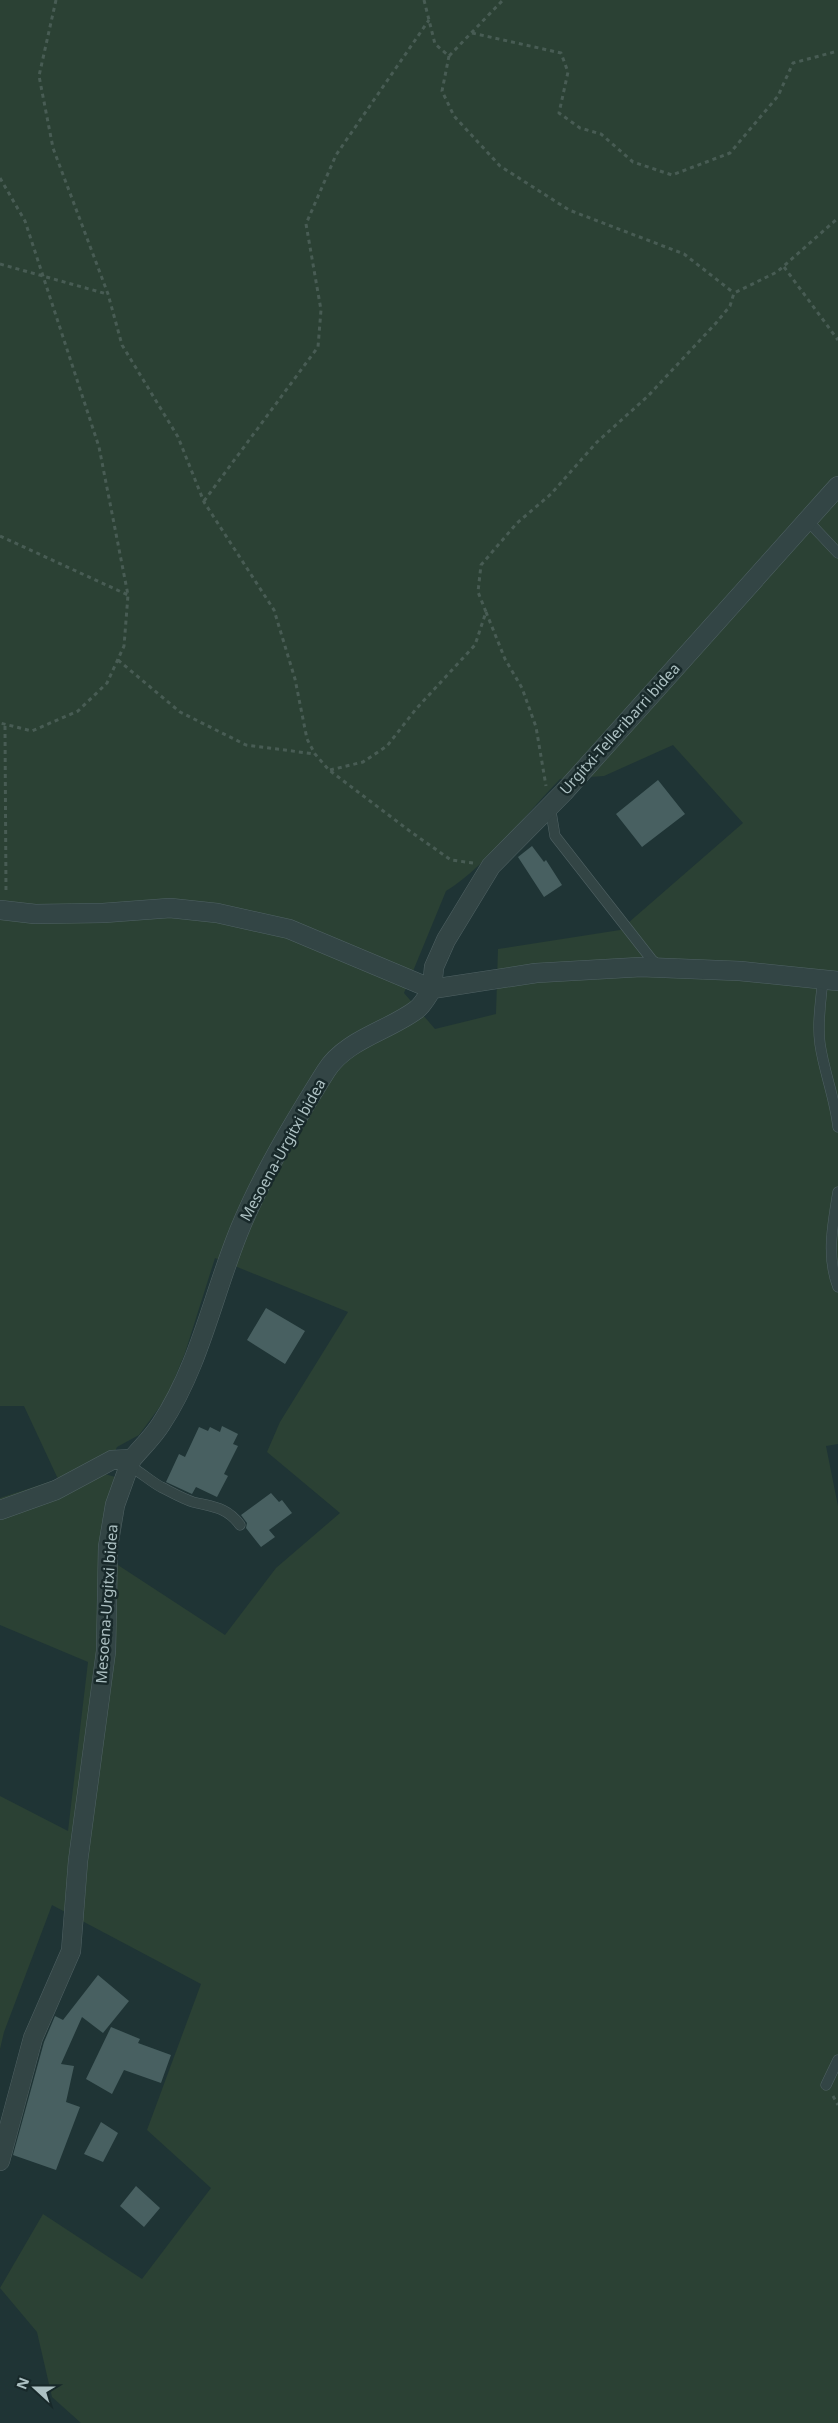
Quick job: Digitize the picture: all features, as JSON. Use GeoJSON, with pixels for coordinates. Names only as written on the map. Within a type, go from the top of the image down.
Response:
{"type":"FeatureCollection","features":[{"type":"Feature","properties":{"kind":"street","name":"Urgitxi-Telleribarri bidea"},"geometry":{"type":"LineString","coordinates":[[432,989],[434,967],[446,940],[491,866],[550,806],[806,519],[838,486]]}},
{"type":"Feature","properties":{"kind":"street"},"geometry":{"type":"LineString","coordinates":[[3,910],[35,914],[103,913],[170,908],[217,913],[289,929],[432,989],[536,973],[641,967],[830,979]]}},
{"type":"Feature","properties":{"kind":"street","name":"Mesoena-Urgitxi bidea"},"geometry":{"type":"LineString","coordinates":[[0,2161],[33,2038],[71,1951],[78,1861],[106,1651],[108,1547],[115,1505],[130,1462],[160,1426],[172,1406],[187,1375],[240,1229],[272,1162],[328,1068],[350,1048],[390,1027],[418,1009],[432,989]]}},
{"type":"Feature","properties":{"kind":"street"},"geometry":{"type":"LineString","coordinates":[[0,1510],[56,1490],[112,1460],[130,1462]]}},
{"type":"Feature","properties":{"kind":"lane"},"geometry":{"type":"LineString","coordinates":[[806,519],[838,552]]}},
{"type":"Feature","properties":{"kind":"lane"},"geometry":{"type":"LineString","coordinates":[[550,806],[556,836],[652,960],[662,968]]}},
{"type":"Feature","properties":{"kind":"lane"},"geometry":{"type":"LineString","coordinates":[[830,979],[819,1024],[820,1044],[835,1104],[838,1127]]}},
{"type":"Feature","properties":{"kind":"lane"},"geometry":{"type":"LineString","coordinates":[[838,1192],[832,1228],[831,1258],[838,1287]]}},
{"type":"Feature","properties":{"kind":"lane"},"geometry":{"type":"LineString","coordinates":[[130,1462],[160,1486],[192,1501],[224,1509],[233,1515],[240,1525]]}},
{"type":"Feature","properties":{"kind":"lane"},"geometry":{"type":"LineString","coordinates":[[826,2085],[838,2060]]}},
{"type":"Feature","properties":{"kind":"path"},"geometry":{"type":"LineString","coordinates":[[56,0],[39,76],[53,148],[108,294],[122,345],[178,437],[204,502],[274,610],[295,679],[307,739],[315,754],[329,770],[451,860],[491,866]]}},
{"type":"Feature","properties":{"kind":"path"},"geometry":{"type":"LineString","coordinates":[[424,0],[434,44],[449,56]]}},
{"type":"Feature","properties":{"kind":"path"},"geometry":{"type":"LineString","coordinates":[[504,0],[449,56],[442,91],[454,116],[500,166],[569,210],[684,254],[734,293]]}},
{"type":"Feature","properties":{"kind":"path"},"geometry":{"type":"LineString","coordinates":[[204,502],[318,347],[321,310],[306,224],[336,154],[429,20]]}},
{"type":"Feature","properties":{"kind":"path"},"geometry":{"type":"LineString","coordinates":[[472,34],[561,53],[568,72],[559,113],[580,128],[602,134],[633,162],[672,175],[730,153],[778,96],[793,63],[838,52]]}},
{"type":"Feature","properties":{"kind":"path"},"geometry":{"type":"LineString","coordinates":[[0,178],[25,221],[99,447],[128,595],[124,646],[107,683],[78,711],[32,731],[0,724]]}},
{"type":"Feature","properties":{"kind":"path"},"geometry":{"type":"LineString","coordinates":[[550,806],[536,726],[522,688],[505,659],[478,592],[481,565],[517,524],[551,494],[597,442],[648,396],[716,323],[730,306],[734,293],[784,267],[838,218]]}},
{"type":"Feature","properties":{"kind":"path"},"geometry":{"type":"LineString","coordinates":[[0,264],[108,294]]}},
{"type":"Feature","properties":{"kind":"path"},"geometry":{"type":"LineString","coordinates":[[784,267],[838,340]]}},
{"type":"Feature","properties":{"kind":"path"},"geometry":{"type":"LineString","coordinates":[[0,536],[128,595]]}},
{"type":"Feature","properties":{"kind":"path"},"geometry":{"type":"LineString","coordinates":[[329,770],[363,762],[387,746],[416,709],[475,645],[486,612]]}},
{"type":"Feature","properties":{"kind":"path"},"geometry":{"type":"LineString","coordinates":[[118,660],[180,712],[246,745],[315,754]]}},
{"type":"Feature","properties":{"kind":"path"},"geometry":{"type":"LineString","coordinates":[[3,910],[5,726]]}},
{"type":"Feature","properties":{"kind":"green space"},"geometry":{"type":"Polygon","coordinates":[[[0,0],[838,0],[838,1444],[826,1446],[838,1506],[838,2423],[81,2423],[52,2397],[37,2332],[0,2288],[43,2214],[142,2279],[211,2188],[147,2130],[201,1984],[52,1905],[4,2032],[0,2049],[0,1796],[68,1831],[88,1662],[0,1625],[0,1498],[58,1479],[24,1406],[0,1406],[0,0]],[[673,745],[604,776],[560,779],[490,854],[446,891],[404,993],[435,1029],[496,1014],[498,949],[620,930],[743,823],[673,745]],[[215,1258],[185,1353],[167,1397],[139,1435],[117,1447],[105,1474],[115,1477],[103,1522],[98,1552],[225,1635],[276,1568],[340,1513],[267,1452],[280,1422],[348,1312],[215,1258]]]}},
{"type":"Feature","properties":{"kind":"building"},"geometry":{"type":"Polygon","coordinates":[[[658,780],[685,814],[642,847],[616,814],[658,780]]]}},
{"type":"Feature","properties":{"kind":"building"},"geometry":{"type":"Polygon","coordinates":[[[532,846],[544,862],[546,860],[562,885],[544,897],[518,857],[532,846]]]}},
{"type":"Feature","properties":{"kind":"building"},"geometry":{"type":"Polygon","coordinates":[[[266,1308],[305,1331],[285,1364],[247,1340],[266,1308]]]}},
{"type":"Feature","properties":{"kind":"building"},"geometry":{"type":"Polygon","coordinates":[[[222,1426],[238,1434],[233,1444],[238,1446],[224,1474],[228,1476],[217,1497],[196,1487],[192,1494],[166,1482],[179,1454],[185,1457],[199,1427],[208,1431],[210,1427],[220,1432],[222,1426]]]}},
{"type":"Feature","properties":{"kind":"building"},"geometry":{"type":"Polygon","coordinates":[[[271,1493],[279,1502],[282,1500],[292,1513],[269,1530],[275,1537],[261,1547],[246,1528],[247,1523],[241,1515],[271,1493]]]}},
{"type":"Feature","properties":{"kind":"building"},"geometry":{"type":"Polygon","coordinates":[[[98,1975],[129,2001],[103,2033],[82,2017],[61,2064],[74,2066],[66,2102],[80,2107],[56,2170],[13,2155],[44,2042],[55,2016],[63,2020],[98,1975]]]}},
{"type":"Feature","properties":{"kind":"building"},"geometry":{"type":"Polygon","coordinates":[[[111,2027],[140,2039],[138,2043],[171,2055],[161,2083],[124,2070],[112,2094],[86,2079],[111,2027]]]}},
{"type":"Feature","properties":{"kind":"building"},"geometry":{"type":"Polygon","coordinates":[[[101,2122],[118,2133],[103,2162],[84,2154],[101,2122]]]}},
{"type":"Feature","properties":{"kind":"building"},"geometry":{"type":"Polygon","coordinates":[[[136,2186],[160,2208],[144,2227],[120,2206],[136,2186]]]}}]}
